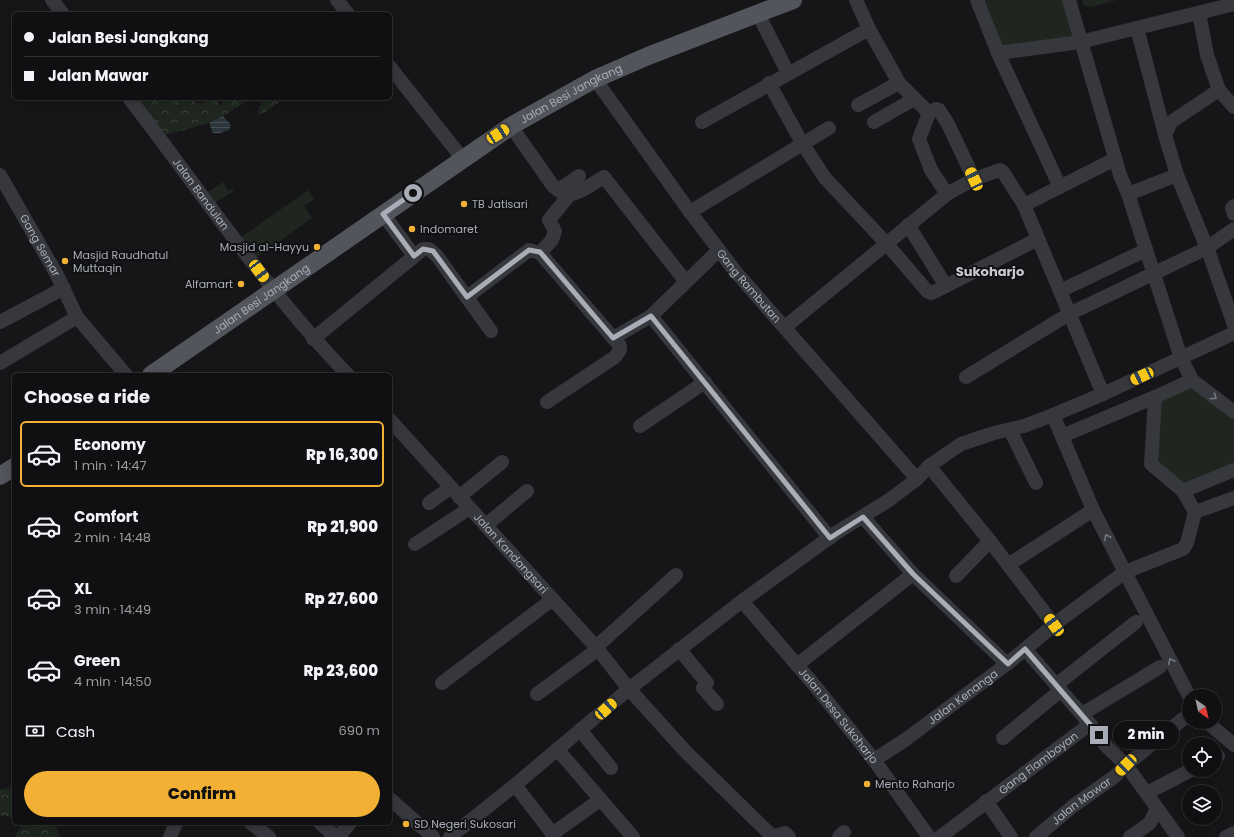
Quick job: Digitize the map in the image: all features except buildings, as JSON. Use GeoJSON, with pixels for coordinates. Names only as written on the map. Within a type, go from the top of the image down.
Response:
{"type":"FeatureCollection","features":[{"type":"Feature","properties":{"kind":"main road","name":"Jalan Besi Jangkang"},"geometry":{"type":"LineString","coordinates":[[154,373],[462,158],[511,126],[596,79],[648,56],[793,0]]}},
{"type":"Feature","properties":{"kind":"street"},"geometry":{"type":"LineString","coordinates":[[52,0],[61,12]]}},
{"type":"Feature","properties":{"kind":"street"},"geometry":{"type":"LineString","coordinates":[[337,0],[346,12]]}},
{"type":"Feature","properties":{"kind":"street"},"geometry":{"type":"LineString","coordinates":[[856,0],[869,29],[899,83],[929,113]]}},
{"type":"Feature","properties":{"kind":"street"},"geometry":{"type":"LineString","coordinates":[[977,0],[998,53],[1060,187]]}},
{"type":"Feature","properties":{"kind":"street"},"geometry":{"type":"LineString","coordinates":[[1069,0],[1080,42],[1116,159],[1181,358],[1192,380],[1234,412]]}},
{"type":"Feature","properties":{"kind":"street"},"geometry":{"type":"LineString","coordinates":[[998,53],[1080,42],[1234,4]]}},
{"type":"Feature","properties":{"kind":"street"},"geometry":{"type":"LineString","coordinates":[[1199,13],[1207,55],[1219,90],[1234,107]]}},
{"type":"Feature","properties":{"kind":"street"},"geometry":{"type":"LineString","coordinates":[[758,14],[788,73]]}},
{"type":"Feature","properties":{"kind":"street"},"geometry":{"type":"LineString","coordinates":[[1137,28],[1177,175],[1208,248],[1234,325]]}},
{"type":"Feature","properties":{"kind":"street"},"geometry":{"type":"LineString","coordinates":[[702,122],[769,83],[869,29]]}},
{"type":"Feature","properties":{"kind":"street"},"geometry":{"type":"LineString","coordinates":[[392,70],[462,158]]}},
{"type":"Feature","properties":{"kind":"street","name":"Gang Rambutan"},"geometry":{"type":"LineString","coordinates":[[596,79],[690,212],[735,271],[917,479]]}},
{"type":"Feature","properties":{"kind":"street"},"geometry":{"type":"LineString","coordinates":[[769,83],[802,143],[825,178],[886,243],[927,291],[931,293],[946,286],[1038,239]]}},
{"type":"Feature","properties":{"kind":"street"},"geometry":{"type":"LineString","coordinates":[[858,105],[899,83]]}},
{"type":"Feature","properties":{"kind":"street"},"geometry":{"type":"LineString","coordinates":[[1165,135],[1171,122],[1219,90]]}},
{"type":"Feature","properties":{"kind":"street"},"geometry":{"type":"LineString","coordinates":[[874,122],[914,99]]}},
{"type":"Feature","properties":{"kind":"street","name":"Jalan Bandulan"},"geometry":{"type":"LineString","coordinates":[[131,100],[274,290]]}},
{"type":"Feature","properties":{"kind":"street"},"geometry":{"type":"LineString","coordinates":[[947,194],[931,170],[919,139],[929,113],[936,109],[939,110],[948,124],[974,179]]}},
{"type":"Feature","properties":{"kind":"street"},"geometry":{"type":"LineString","coordinates":[[511,126],[553,186],[564,192],[577,192],[604,177],[686,282]]}},
{"type":"Feature","properties":{"kind":"street"},"geometry":{"type":"LineString","coordinates":[[690,212],[829,128]]}},
{"type":"Feature","properties":{"kind":"street"},"geometry":{"type":"LineString","coordinates":[[1024,205],[1116,159]]}},
{"type":"Feature","properties":{"kind":"street"},"geometry":{"type":"LineString","coordinates":[[785,327],[947,194],[974,179],[1000,170],[1003,172],[1024,205],[1104,394]]}},
{"type":"Feature","properties":{"kind":"street","name":"Gang Semar"},"geometry":{"type":"LineString","coordinates":[[0,175],[64,288],[77,317],[124,373]]}},
{"type":"Feature","properties":{"kind":"street"},"geometry":{"type":"LineString","coordinates":[[1128,194],[1177,175]]}},
{"type":"Feature","properties":{"kind":"street"},"geometry":{"type":"LineString","coordinates":[[540,252],[552,240],[555,231],[549,220],[564,192],[579,176]]}},
{"type":"Feature","properties":{"kind":"street"},"geometry":{"type":"LineString","coordinates":[[1234,206],[1232,208],[1234,214]]}},
{"type":"Feature","properties":{"kind":"street"},"geometry":{"type":"LineString","coordinates":[[383,214],[414,256]]}},
{"type":"Feature","properties":{"kind":"street"},"geometry":{"type":"LineString","coordinates":[[908,225],[946,286]]}},
{"type":"Feature","properties":{"kind":"street"},"geometry":{"type":"LineString","coordinates":[[966,377],[1069,314],[1208,248],[1234,229]]}},
{"type":"Feature","properties":{"kind":"street"},"geometry":{"type":"LineString","coordinates":[[313,339],[423,249],[433,251],[491,331]]}},
{"type":"Feature","properties":{"kind":"street"},"geometry":{"type":"LineString","coordinates":[[467,297],[529,250],[540,252],[620,346],[620,350],[615,357],[547,402]]}},
{"type":"Feature","properties":{"kind":"street"},"geometry":{"type":"LineString","coordinates":[[613,338],[651,316],[719,250]]}},
{"type":"Feature","properties":{"kind":"street"},"geometry":{"type":"LineString","coordinates":[[1060,291],[1146,250]]}},
{"type":"Feature","properties":{"kind":"street"},"geometry":{"type":"LineString","coordinates":[[0,322],[64,288]]}},
{"type":"Feature","properties":{"kind":"street"},"geometry":{"type":"LineString","coordinates":[[274,290],[313,339],[346,373]]}},
{"type":"Feature","properties":{"kind":"street"},"geometry":{"type":"LineString","coordinates":[[651,316],[830,538]]}},
{"type":"Feature","properties":{"kind":"street"},"geometry":{"type":"LineString","coordinates":[[0,363],[77,317]]}},
{"type":"Feature","properties":{"kind":"street"},"geometry":{"type":"LineString","coordinates":[[450,837],[515,785],[629,689],[742,601],[830,538],[917,479],[929,466],[961,444],[977,438],[1024,426],[1053,415],[1104,394],[1234,333]]}},
{"type":"Feature","properties":{"kind":"street"},"geometry":{"type":"LineString","coordinates":[[1062,436],[1192,380]]}},
{"type":"Feature","properties":{"kind":"street"},"geometry":{"type":"LineString","coordinates":[[640,426],[705,382]]}},
{"type":"Feature","properties":{"kind":"street"},"geometry":{"type":"LineString","coordinates":[[1155,397],[1151,464],[1183,491],[1195,512],[1234,498],[1234,491]]}},
{"type":"Feature","properties":{"kind":"street"},"geometry":{"type":"LineString","coordinates":[[1053,415],[1093,510],[1185,689]]}},
{"type":"Feature","properties":{"kind":"street","name":"Jalan Kandangsari"},"geometry":{"type":"LineString","coordinates":[[392,422],[596,648],[629,689],[686,752],[771,836]]}},
{"type":"Feature","properties":{"kind":"street"},"geometry":{"type":"LineString","coordinates":[[1010,430],[1036,483]]}},
{"type":"Feature","properties":{"kind":"street"},"geometry":{"type":"LineString","coordinates":[[429,503],[455,492],[502,462]]}},
{"type":"Feature","properties":{"kind":"street"},"geometry":{"type":"LineString","coordinates":[[929,466],[990,541],[1054,625]]}},
{"type":"Feature","properties":{"kind":"street"},"geometry":{"type":"LineString","coordinates":[[1183,491],[1234,470]]}},
{"type":"Feature","properties":{"kind":"street"},"geometry":{"type":"LineString","coordinates":[[486,525],[527,491]]}},
{"type":"Feature","properties":{"kind":"street"},"geometry":{"type":"LineString","coordinates":[[415,544],[470,508]]}},
{"type":"Feature","properties":{"kind":"street"},"geometry":{"type":"LineString","coordinates":[[1008,565],[1093,510]]}},
{"type":"Feature","properties":{"kind":"street","name":"Jalan Kenanga"},"geometry":{"type":"LineString","coordinates":[[874,760],[905,740],[1008,664],[1054,625],[1125,572],[1182,549],[1187,543],[1195,512]]}},
{"type":"Feature","properties":{"kind":"street"},"geometry":{"type":"LineString","coordinates":[[863,517],[913,574],[1008,664]]}},
{"type":"Feature","properties":{"kind":"street"},"geometry":{"type":"LineString","coordinates":[[956,576],[990,541]]}},
{"type":"Feature","properties":{"kind":"street"},"geometry":{"type":"LineString","coordinates":[[797,665],[913,574]]}},
{"type":"Feature","properties":{"kind":"street"},"geometry":{"type":"LineString","coordinates":[[537,694],[596,648],[676,575]]}},
{"type":"Feature","properties":{"kind":"street"},"geometry":{"type":"LineString","coordinates":[[442,683],[552,599]]}},
{"type":"Feature","properties":{"kind":"street","name":"Jalan Desa Sukoharjo"},"geometry":{"type":"LineString","coordinates":[[742,601],[797,665],[874,760],[928,837]]}},
{"type":"Feature","properties":{"kind":"street"},"geometry":{"type":"LineString","coordinates":[[1003,738],[1058,687],[1136,622]]}},
{"type":"Feature","properties":{"kind":"street"},"geometry":{"type":"LineString","coordinates":[[1025,649],[1086,719],[1107,747],[1126,765],[1147,793],[1173,835]]}},
{"type":"Feature","properties":{"kind":"street"},"geometry":{"type":"LineString","coordinates":[[679,650],[707,683],[704,688],[716,704]]}},
{"type":"Feature","properties":{"kind":"street","name":"Gang Flamboyan"},"geometry":{"type":"LineString","coordinates":[[940,837],[1086,719],[1160,667]]}},
{"type":"Feature","properties":{"kind":"street","name":"Jalan Mawar"},"geometry":{"type":"LineString","coordinates":[[1036,837],[1073,806],[1114,777],[1126,765],[1182,720]]}},
{"type":"Feature","properties":{"kind":"street"},"geometry":{"type":"LineString","coordinates":[[1215,729],[1234,745]]}},
{"type":"Feature","properties":{"kind":"street"},"geometry":{"type":"LineString","coordinates":[[580,730],[611,768]]}},
{"type":"Feature","properties":{"kind":"street"},"geometry":{"type":"LineString","coordinates":[[557,749],[633,837]]}},
{"type":"Feature","properties":{"kind":"street"},"geometry":{"type":"LineString","coordinates":[[1147,793],[1182,775]]}},
{"type":"Feature","properties":{"kind":"street"},"geometry":{"type":"LineString","coordinates":[[515,785],[554,836],[600,800]]}},
{"type":"Feature","properties":{"kind":"street"},"geometry":{"type":"LineString","coordinates":[[392,801],[433,837]]}},
{"type":"Feature","properties":{"kind":"street"},"geometry":{"type":"LineString","coordinates":[[986,801],[1011,837]]}},
{"type":"Feature","properties":{"kind":"street"},"geometry":{"type":"LineString","coordinates":[[1130,837],[1150,823],[1157,808]]}},
{"type":"Feature","properties":{"kind":"street"},"geometry":{"type":"LineString","coordinates":[[170,837],[175,825]]}},
{"type":"Feature","properties":{"kind":"street"},"geometry":{"type":"LineString","coordinates":[[254,825],[269,837]]}},
{"type":"Feature","properties":{"kind":"street"},"geometry":{"type":"LineString","coordinates":[[322,825],[337,837],[348,825]]}},
{"type":"Feature","properties":{"kind":"street"},"geometry":{"type":"LineString","coordinates":[[771,836],[785,833],[789,837]]}},
{"type":"Feature","properties":{"kind":"street"},"geometry":{"type":"LineString","coordinates":[[1226,837],[1234,833]]}},
{"type":"Feature","properties":{"kind":"green space"},"geometry":{"type":"Polygon","coordinates":[[[981,0],[1065,0],[1075,39],[1000,49],[981,0]]]}},
{"type":"Feature","properties":{"kind":"green space"},"geometry":{"type":"Polygon","coordinates":[[[1082,0],[1117,0],[1091,7],[1084,6],[1082,0]]]}},
{"type":"Feature","properties":{"kind":"green space"},"geometry":{"type":"Polygon","coordinates":[[[130,100],[193,100],[196,103],[201,103],[205,100],[218,100],[220,106],[224,100],[249,100],[223,116],[206,124],[158,137],[130,100]]]}},
{"type":"Feature","properties":{"kind":"green space"},"geometry":{"type":"Polygon","coordinates":[[[258,100],[283,100],[265,112],[257,115],[261,104],[258,100]]]}},
{"type":"Feature","properties":{"kind":"green space"},"geometry":{"type":"Polygon","coordinates":[[[223,182],[228,191],[232,189],[234,191],[210,206],[202,196],[223,182]]]}},
{"type":"Feature","properties":{"kind":"green space"},"geometry":{"type":"Polygon","coordinates":[[[308,190],[314,199],[304,206],[312,218],[252,261],[236,241],[308,190]]]}},
{"type":"Feature","properties":{"kind":"green space"},"geometry":{"type":"Polygon","coordinates":[[[1192,380],[1234,412],[1234,470],[1183,491],[1151,464],[1155,397],[1192,380]]]}},
{"type":"Feature","properties":{"kind":"green space"},"geometry":{"type":"Polygon","coordinates":[[[10,787],[12,788],[12,818],[0,815],[0,790],[10,787]]]}},
{"type":"Feature","properties":{"kind":"green space"},"geometry":{"type":"Polygon","coordinates":[[[21,825],[54,825],[61,837],[15,837],[21,825]]]}},
{"type":"Feature","properties":{"kind":"shaded area"},"geometry":{"type":"Polygon","coordinates":[[[223,116],[231,125],[229,130],[220,133],[213,133],[209,123],[223,116]]]}},
{"type":"Feature","properties":{"kind":"place","name":"TB Jatisari"},"geometry":{"type":"Point","coordinates":[464,204]}},
{"type":"Feature","properties":{"kind":"place","name":"Indomaret"},"geometry":{"type":"Point","coordinates":[412,229]}},
{"type":"Feature","properties":{"kind":"place","name":"Masjid al-Hayyu"},"geometry":{"type":"Point","coordinates":[317,247]}},
{"type":"Feature","properties":{"kind":"place","name":"Masjid Raudhatul Muttaqin"},"geometry":{"type":"Point","coordinates":[65,261]}},
{"type":"Feature","properties":{"kind":"place","name":"Alfamart"},"geometry":{"type":"Point","coordinates":[241,284]}},
{"type":"Feature","properties":{"kind":"place","name":"Mento Raharjo"},"geometry":{"type":"Point","coordinates":[867,784]}},
{"type":"Feature","properties":{"kind":"place","name":"SD Negeri Sukosari"},"geometry":{"type":"Point","coordinates":[406,824]}},
{"type":"Feature","properties":{"kind":"district","name":"Sukoharjo"},"geometry":{"type":"Point","coordinates":[990,271]}},
{"type":"Feature","properties":{"kind":"route"},"geometry":{"type":"LineString","coordinates":[[413,193],[383,214],[414,256],[423,249],[433,251],[467,297],[529,250],[533,249],[540,252],[613,338],[651,316],[830,538],[863,517],[913,574],[1008,664],[1025,649],[1099,735]]}}]}
